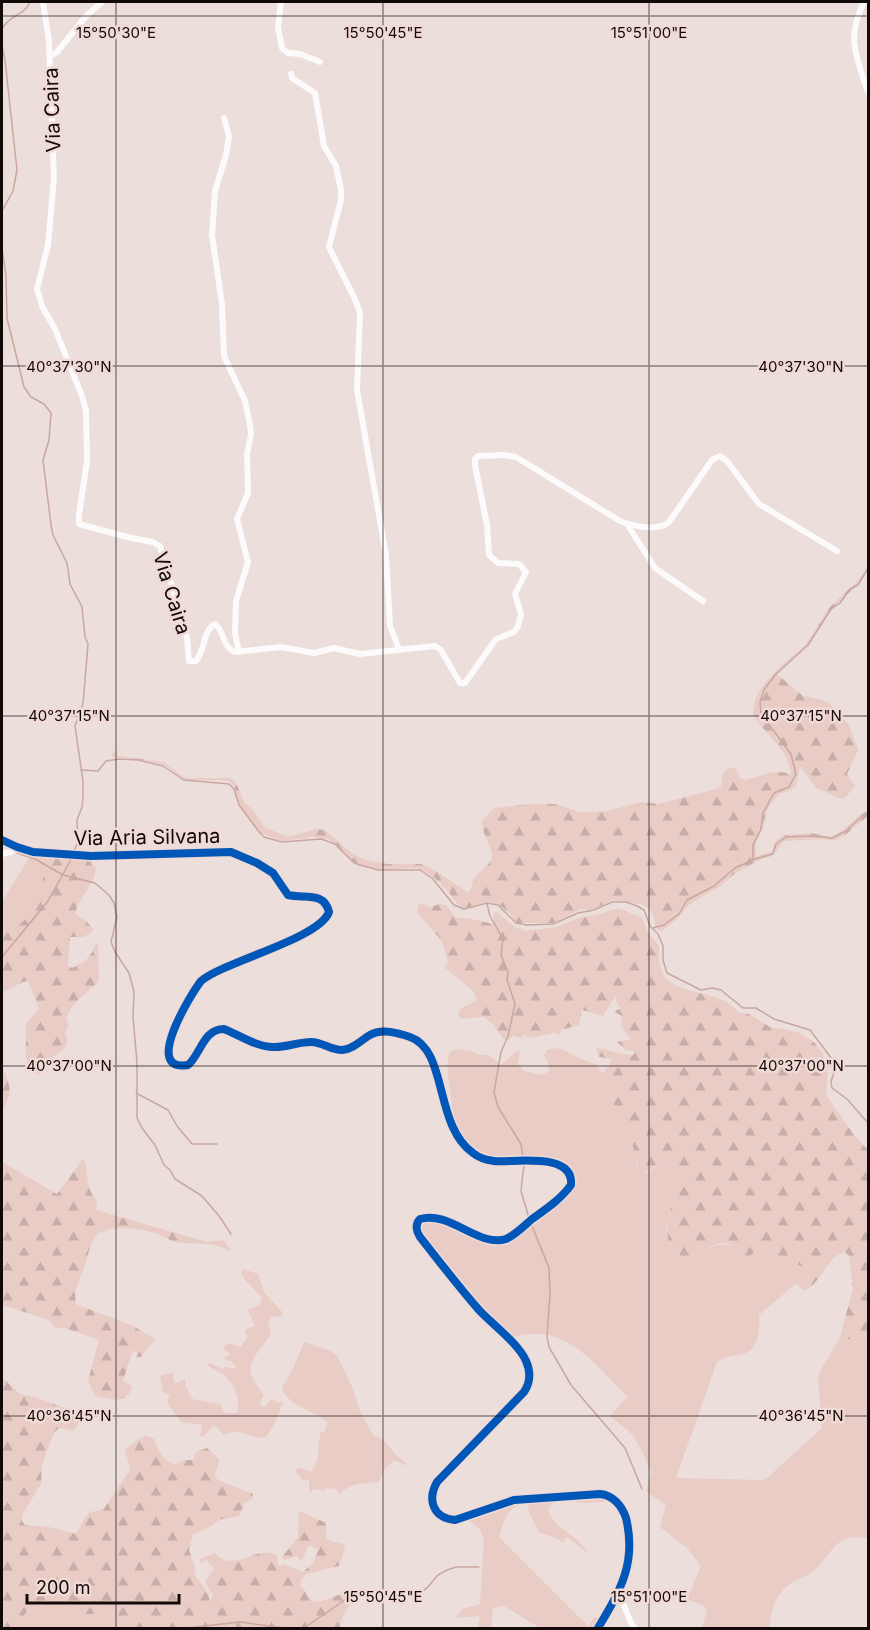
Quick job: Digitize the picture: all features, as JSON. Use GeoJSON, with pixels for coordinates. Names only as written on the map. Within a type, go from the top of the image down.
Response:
{"type":"FeatureCollection","features":[{"type":"Feature","properties":{"kind":"street","name":"Via Caira"},"geometry":{"type":"LineString","coordinates":[[44,2],[50,56],[54,178],[49,235],[38,289],[42,306],[55,329],[86,411],[87,461],[79,524],[156,543],[160,546],[187,637],[189,661],[196,661],[200,656],[208,630],[215,624],[229,649],[239,652]]}},
{"type":"Feature","properties":{"kind":"street","name":"Via Caira"},"geometry":{"type":"LineString","coordinates":[[50,56],[57,52],[87,15],[102,2]]}},
{"type":"Feature","properties":{"kind":"street"},"geometry":{"type":"LineString","coordinates":[[281,2],[278,27],[282,48],[288,53],[307,56],[320,62]]}},
{"type":"Feature","properties":{"kind":"street"},"geometry":{"type":"LineString","coordinates":[[864,2],[854,25],[853,35],[868,92]]}},
{"type":"Feature","properties":{"kind":"street"},"geometry":{"type":"LineString","coordinates":[[291,74],[292,78],[315,93],[324,146],[334,161],[340,183],[341,200],[329,247],[360,313],[357,390],[386,555],[390,626],[399,649]]}},
{"type":"Feature","properties":{"kind":"street"},"geometry":{"type":"LineString","coordinates":[[224,118],[229,136],[216,191],[212,235],[222,304],[222,348],[245,401],[251,434],[247,454],[248,493],[237,519],[248,562],[236,601],[235,633],[239,652],[280,647],[314,653],[334,648],[360,654],[426,646],[437,647],[460,683],[464,684],[496,639],[513,632],[519,626],[521,614],[515,594],[526,572],[519,564],[498,563],[489,555],[487,525],[475,465],[477,457],[505,455],[516,457],[627,524],[656,527],[667,525],[712,460],[720,456],[727,461],[759,504],[837,551]]}},
{"type":"Feature","properties":{"kind":"street"},"geometry":{"type":"LineString","coordinates":[[627,524],[656,568],[703,602]]}},
{"type":"Feature","properties":{"kind":"street","name":"Via Aria Silvana"},"geometry":{"type":"LineString","coordinates":[[2,840],[17,847],[46,853],[91,856],[237,854],[273,873],[288,895],[317,897],[327,906],[329,912],[327,917],[315,927],[263,953],[209,975],[201,981],[169,1042],[168,1056],[176,1065],[188,1065],[195,1059],[208,1035],[218,1029],[224,1029],[272,1047],[310,1042],[341,1050],[351,1048],[374,1033],[396,1033],[416,1040],[427,1050],[435,1069],[449,1121],[458,1137],[470,1151],[490,1161],[516,1160],[554,1163],[570,1173],[570,1185],[563,1195],[505,1239],[488,1239],[450,1222],[429,1217],[420,1219],[417,1223],[420,1237],[477,1308],[521,1352],[530,1373],[528,1385],[520,1397],[437,1482],[432,1493],[432,1503],[440,1516],[455,1520],[521,1499],[585,1494],[609,1496],[615,1500],[624,1513],[629,1538],[629,1563],[619,1593],[598,1629]]}},
{"type":"Feature","properties":{"kind":"street"},"geometry":{"type":"LineString","coordinates":[[2,854],[11,852],[17,847]]}},
{"type":"Feature","properties":{"kind":"street"},"geometry":{"type":"LineString","coordinates":[[619,1593],[635,1629]]}},
{"type":"Feature","properties":{"kind":"green space"},"geometry":{"type":"Polygon","coordinates":[[[868,567],[857,585],[827,614],[810,642],[777,674],[803,696],[823,700],[830,704],[849,725],[858,750],[847,774],[855,786],[844,799],[837,798],[817,789],[800,766],[796,786],[779,794],[766,812],[763,829],[756,842],[756,856],[771,852],[776,841],[784,835],[811,833],[831,837],[842,831],[862,813],[868,811],[868,816],[845,835],[833,841],[822,839],[784,841],[772,856],[757,861],[733,875],[722,885],[690,904],[661,932],[656,928],[653,914],[649,909],[641,904],[612,900],[592,910],[581,909],[553,923],[517,923],[504,909],[491,902],[463,908],[431,875],[416,868],[386,870],[360,866],[329,839],[314,837],[282,841],[260,833],[240,806],[234,786],[230,782],[189,780],[182,778],[161,764],[112,757],[113,751],[119,756],[164,762],[185,778],[231,778],[236,783],[244,802],[254,811],[264,827],[288,837],[317,829],[325,830],[353,854],[365,860],[387,864],[421,864],[469,893],[474,879],[491,861],[492,853],[482,821],[494,808],[555,804],[580,812],[607,811],[642,802],[658,804],[716,789],[721,786],[724,772],[732,767],[744,780],[780,772],[791,775],[790,766],[783,751],[755,718],[756,698],[769,678],[804,646],[830,607],[868,567]]]}},
{"type":"Feature","properties":{"kind":"green space"},"geometry":{"type":"Polygon","coordinates":[[[32,854],[55,857],[45,876],[39,900],[33,911],[18,925],[2,935],[2,901],[32,854]]]}},
{"type":"Feature","properties":{"kind":"green space"},"geometry":{"type":"Polygon","coordinates":[[[55,857],[90,859],[92,865],[96,867],[93,880],[75,914],[94,930],[84,937],[70,937],[68,965],[72,968],[84,962],[98,944],[99,981],[73,1007],[66,1019],[69,1025],[65,1032],[66,1046],[49,1061],[39,1075],[29,1066],[27,1060],[26,1024],[39,1008],[28,981],[2,993],[2,935],[18,925],[33,911],[39,900],[45,873],[55,857]]]}},
{"type":"Feature","properties":{"kind":"green space"},"geometry":{"type":"Polygon","coordinates":[[[419,903],[431,907],[439,904],[446,905],[456,918],[493,924],[494,913],[497,912],[515,927],[525,931],[557,927],[578,918],[619,908],[642,918],[648,932],[659,946],[661,969],[666,978],[674,984],[720,999],[739,1013],[749,1014],[770,1027],[798,1032],[813,1041],[822,1052],[828,1069],[826,1095],[854,1135],[868,1150],[868,1333],[844,1341],[840,1337],[853,1288],[849,1256],[845,1252],[833,1259],[815,1282],[804,1291],[802,1289],[807,1270],[784,1260],[766,1247],[761,1246],[744,1258],[728,1244],[716,1244],[710,1247],[696,1268],[670,1247],[668,1227],[677,1168],[671,1163],[662,1161],[641,1175],[639,1173],[630,1133],[616,1110],[602,1074],[609,1066],[611,1059],[599,1057],[596,1049],[634,1055],[634,1051],[627,1051],[617,1042],[631,1039],[621,1027],[622,1016],[615,1012],[621,1009],[616,1001],[617,997],[615,996],[603,1016],[582,1010],[579,1025],[561,1030],[560,1035],[554,1033],[529,1038],[523,1034],[523,1038],[513,1036],[508,1040],[503,1039],[493,1024],[484,1017],[461,1019],[458,1015],[460,1009],[477,1000],[474,992],[444,967],[448,963],[442,941],[417,912],[419,903]]]}},
{"type":"Feature","properties":{"kind":"green space"},"geometry":{"type":"Polygon","coordinates":[[[556,1048],[596,1064],[616,1110],[630,1133],[637,1170],[645,1174],[662,1161],[672,1163],[677,1168],[678,1180],[666,1230],[670,1247],[696,1267],[710,1248],[721,1244],[734,1247],[741,1256],[756,1251],[761,1246],[807,1270],[802,1289],[796,1284],[759,1315],[755,1345],[746,1353],[717,1362],[676,1478],[763,1480],[767,1478],[822,1428],[818,1375],[840,1337],[844,1341],[868,1333],[868,1539],[858,1537],[843,1540],[813,1571],[786,1587],[775,1603],[770,1628],[702,1628],[707,1610],[704,1606],[687,1599],[701,1566],[687,1548],[660,1527],[666,1505],[646,1491],[651,1473],[643,1453],[633,1435],[610,1416],[627,1397],[589,1358],[562,1340],[546,1335],[529,1334],[510,1338],[483,1311],[418,1230],[421,1222],[430,1220],[488,1242],[505,1242],[565,1197],[573,1180],[571,1170],[561,1163],[483,1156],[469,1146],[456,1124],[447,1068],[450,1052],[457,1049],[488,1055],[501,1065],[518,1050],[520,1052],[518,1064],[524,1071],[543,1075],[549,1071],[544,1055],[547,1050],[556,1048]]]}},
{"type":"Feature","properties":{"kind":"green space"},"geometry":{"type":"Polygon","coordinates":[[[2,1068],[10,1090],[2,1112],[2,1068]]]}},
{"type":"Feature","properties":{"kind":"green space"},"geometry":{"type":"Polygon","coordinates":[[[83,1159],[90,1190],[97,1200],[96,1210],[207,1242],[223,1240],[231,1250],[212,1245],[177,1242],[156,1233],[130,1228],[104,1231],[95,1237],[78,1284],[76,1304],[133,1326],[155,1339],[141,1357],[137,1357],[137,1353],[133,1350],[123,1381],[132,1386],[126,1396],[117,1400],[95,1396],[88,1381],[99,1340],[65,1328],[56,1328],[47,1319],[2,1305],[2,1162],[57,1194],[83,1159]]]}},
{"type":"Feature","properties":{"kind":"green space"},"geometry":{"type":"Polygon","coordinates":[[[243,1269],[258,1274],[264,1292],[283,1313],[282,1317],[272,1316],[270,1318],[268,1322],[271,1333],[254,1357],[251,1373],[264,1395],[260,1402],[262,1407],[272,1398],[277,1403],[283,1402],[266,1437],[255,1437],[241,1432],[230,1432],[223,1435],[218,1428],[213,1426],[203,1437],[200,1436],[202,1425],[181,1422],[167,1402],[170,1394],[163,1392],[160,1376],[173,1372],[174,1383],[185,1379],[192,1399],[220,1404],[224,1413],[237,1413],[236,1392],[230,1382],[223,1374],[206,1364],[210,1363],[222,1369],[225,1367],[235,1369],[236,1366],[232,1362],[224,1359],[230,1354],[225,1351],[224,1347],[229,1343],[241,1347],[248,1336],[246,1329],[255,1326],[248,1310],[259,1306],[262,1298],[245,1279],[241,1272],[243,1269]]]}},
{"type":"Feature","properties":{"kind":"green space"},"geometry":{"type":"Polygon","coordinates":[[[304,1342],[331,1351],[338,1357],[370,1430],[374,1436],[383,1439],[407,1466],[394,1460],[384,1470],[379,1482],[353,1485],[340,1494],[336,1489],[327,1488],[323,1491],[314,1489],[309,1494],[309,1480],[303,1481],[295,1470],[299,1468],[311,1472],[318,1458],[321,1432],[325,1431],[328,1422],[295,1404],[282,1388],[304,1342]]]}},
{"type":"Feature","properties":{"kind":"green space"},"geometry":{"type":"Polygon","coordinates":[[[2,1377],[20,1394],[38,1398],[82,1415],[74,1431],[60,1428],[54,1432],[42,1465],[41,1484],[22,1515],[25,1525],[49,1527],[76,1534],[90,1512],[103,1510],[130,1470],[125,1449],[142,1437],[147,1436],[154,1439],[163,1458],[174,1465],[184,1460],[193,1460],[196,1452],[207,1448],[219,1459],[215,1476],[218,1480],[253,1494],[253,1499],[245,1503],[239,1516],[219,1520],[210,1527],[193,1534],[189,1550],[196,1570],[194,1574],[208,1593],[210,1602],[213,1595],[205,1582],[214,1568],[206,1560],[201,1564],[199,1559],[215,1553],[229,1561],[271,1553],[278,1556],[279,1566],[283,1564],[303,1572],[313,1563],[318,1550],[309,1545],[301,1562],[297,1556],[284,1560],[282,1557],[298,1537],[299,1512],[326,1523],[326,1538],[344,1544],[345,1549],[339,1566],[306,1574],[301,1580],[300,1587],[309,1598],[317,1602],[355,1592],[362,1593],[363,1597],[347,1610],[342,1619],[341,1628],[111,1628],[109,1610],[98,1614],[83,1614],[68,1603],[58,1601],[33,1605],[24,1615],[25,1628],[2,1628],[2,1377]]]}},
{"type":"Feature","properties":{"kind":"green space"},"geometry":{"type":"Polygon","coordinates":[[[593,1495],[613,1500],[583,1503],[565,1500],[555,1502],[548,1510],[556,1523],[580,1542],[589,1555],[568,1537],[565,1538],[564,1543],[554,1537],[539,1533],[526,1504],[515,1507],[507,1515],[499,1537],[588,1626],[594,1618],[603,1616],[596,1628],[540,1628],[504,1606],[493,1608],[491,1628],[477,1628],[479,1616],[457,1618],[463,1609],[480,1604],[484,1540],[480,1529],[469,1520],[474,1516],[516,1501],[593,1495]]]}},
{"type":"Feature","properties":{"kind":"green space"},"geometry":{"type":"Polygon","coordinates":[[[62,1601],[88,1614],[109,1610],[111,1628],[25,1628],[24,1615],[33,1605],[62,1601]]]}},
{"type":"Feature","properties":{"kind":"waterway"},"geometry":{"type":"LineString","coordinates":[[2,29],[30,2]]}},
{"type":"Feature","properties":{"kind":"waterway"},"geometry":{"type":"LineString","coordinates":[[2,45],[17,170],[13,191],[2,211]]}},
{"type":"Feature","properties":{"kind":"waterway"},"geometry":{"type":"LineString","coordinates":[[2,248],[6,276],[7,318],[24,387],[31,397],[44,404],[51,413],[49,440],[43,460],[51,525],[53,535],[67,563],[70,584],[82,607],[85,637],[88,644],[83,704],[75,726],[83,797],[77,820],[78,840],[74,853]]}},
{"type":"Feature","properties":{"kind":"waterway"},"geometry":{"type":"LineString","coordinates":[[753,860],[753,845],[761,829],[763,813],[774,793],[789,787],[796,774],[791,754],[761,714],[760,702],[764,690],[775,675],[808,645],[831,609],[840,603],[850,589],[858,585],[868,568]]}},
{"type":"Feature","properties":{"kind":"waterway"},"geometry":{"type":"LineString","coordinates":[[81,770],[98,771],[106,761],[138,760],[163,766],[184,780],[229,784],[234,789],[239,805],[264,837],[282,842],[321,839],[335,844],[354,863],[360,865],[378,870],[420,870],[432,878],[454,905],[464,909],[487,903],[498,905],[516,923],[553,924],[612,902],[626,902],[637,906],[644,910],[650,926],[658,934],[663,946],[663,960],[667,973],[701,990],[712,988],[721,990],[743,1008],[756,1008],[774,1019],[810,1030],[832,1059],[835,1069],[831,1082],[832,1088],[847,1099],[868,1123]]}},
{"type":"Feature","properties":{"kind":"waterway"},"geometry":{"type":"LineString","coordinates":[[653,928],[664,925],[679,914],[687,900],[714,886],[735,868],[773,854],[776,844],[786,837],[832,838],[846,831],[868,813]]}},
{"type":"Feature","properties":{"kind":"waterway"},"geometry":{"type":"LineString","coordinates":[[17,853],[35,859],[63,875],[95,883],[109,895],[114,903],[117,917],[111,942],[129,973],[134,992],[137,1118],[155,1145],[164,1165],[175,1179],[202,1196],[231,1234]]}},
{"type":"Feature","properties":{"kind":"waterway"},"geometry":{"type":"LineString","coordinates":[[2,957],[48,901],[72,858]]}},
{"type":"Feature","properties":{"kind":"waterway"},"geometry":{"type":"LineString","coordinates":[[487,904],[490,916],[503,939],[501,955],[508,972],[507,980],[515,1004],[508,1036],[501,1052],[494,1092],[498,1107],[521,1144],[523,1157]]}},
{"type":"Feature","properties":{"kind":"waterway"},"geometry":{"type":"LineString","coordinates":[[136,1093],[168,1110],[177,1126],[192,1144],[217,1144]]}},
{"type":"Feature","properties":{"kind":"waterway"},"geometry":{"type":"LineString","coordinates":[[524,1164],[521,1191],[529,1218]]}},
{"type":"Feature","properties":{"kind":"waterway"},"geometry":{"type":"LineString","coordinates":[[532,1226],[549,1268],[547,1336],[549,1347],[571,1385],[625,1448],[642,1489]]}},
{"type":"Feature","properties":{"kind":"waterway"},"geometry":{"type":"LineString","coordinates":[[304,1628],[352,1595],[416,1594],[427,1588],[438,1575],[447,1570],[456,1567],[479,1567]]}},
{"type":"Feature","properties":{"kind":"waterway"},"geometry":{"type":"LineString","coordinates":[[187,1628],[240,1622],[284,1628]]}},
{"type":"Feature","properties":{"kind":"cycle path"},"geometry":{"type":"LineString","coordinates":[[2,840],[33,852],[91,856],[231,852],[273,873],[288,895],[318,898],[323,901],[329,912],[322,922],[290,940],[213,973],[201,981],[180,1015],[169,1045],[169,1057],[175,1064],[188,1065],[207,1037],[217,1030],[224,1029],[269,1047],[311,1042],[342,1050],[354,1046],[375,1033],[400,1034],[422,1045],[430,1057],[452,1125],[461,1141],[473,1153],[494,1161],[553,1163],[563,1167],[569,1174],[571,1185],[563,1195],[506,1239],[485,1238],[453,1224],[431,1218],[420,1219],[417,1223],[420,1237],[456,1283],[479,1310],[518,1348],[528,1365],[529,1373],[528,1385],[524,1392],[437,1482],[432,1495],[437,1512],[448,1519],[455,1520],[514,1500],[600,1494],[613,1499],[626,1518],[629,1534],[628,1563],[619,1589],[598,1628]]}}]}
